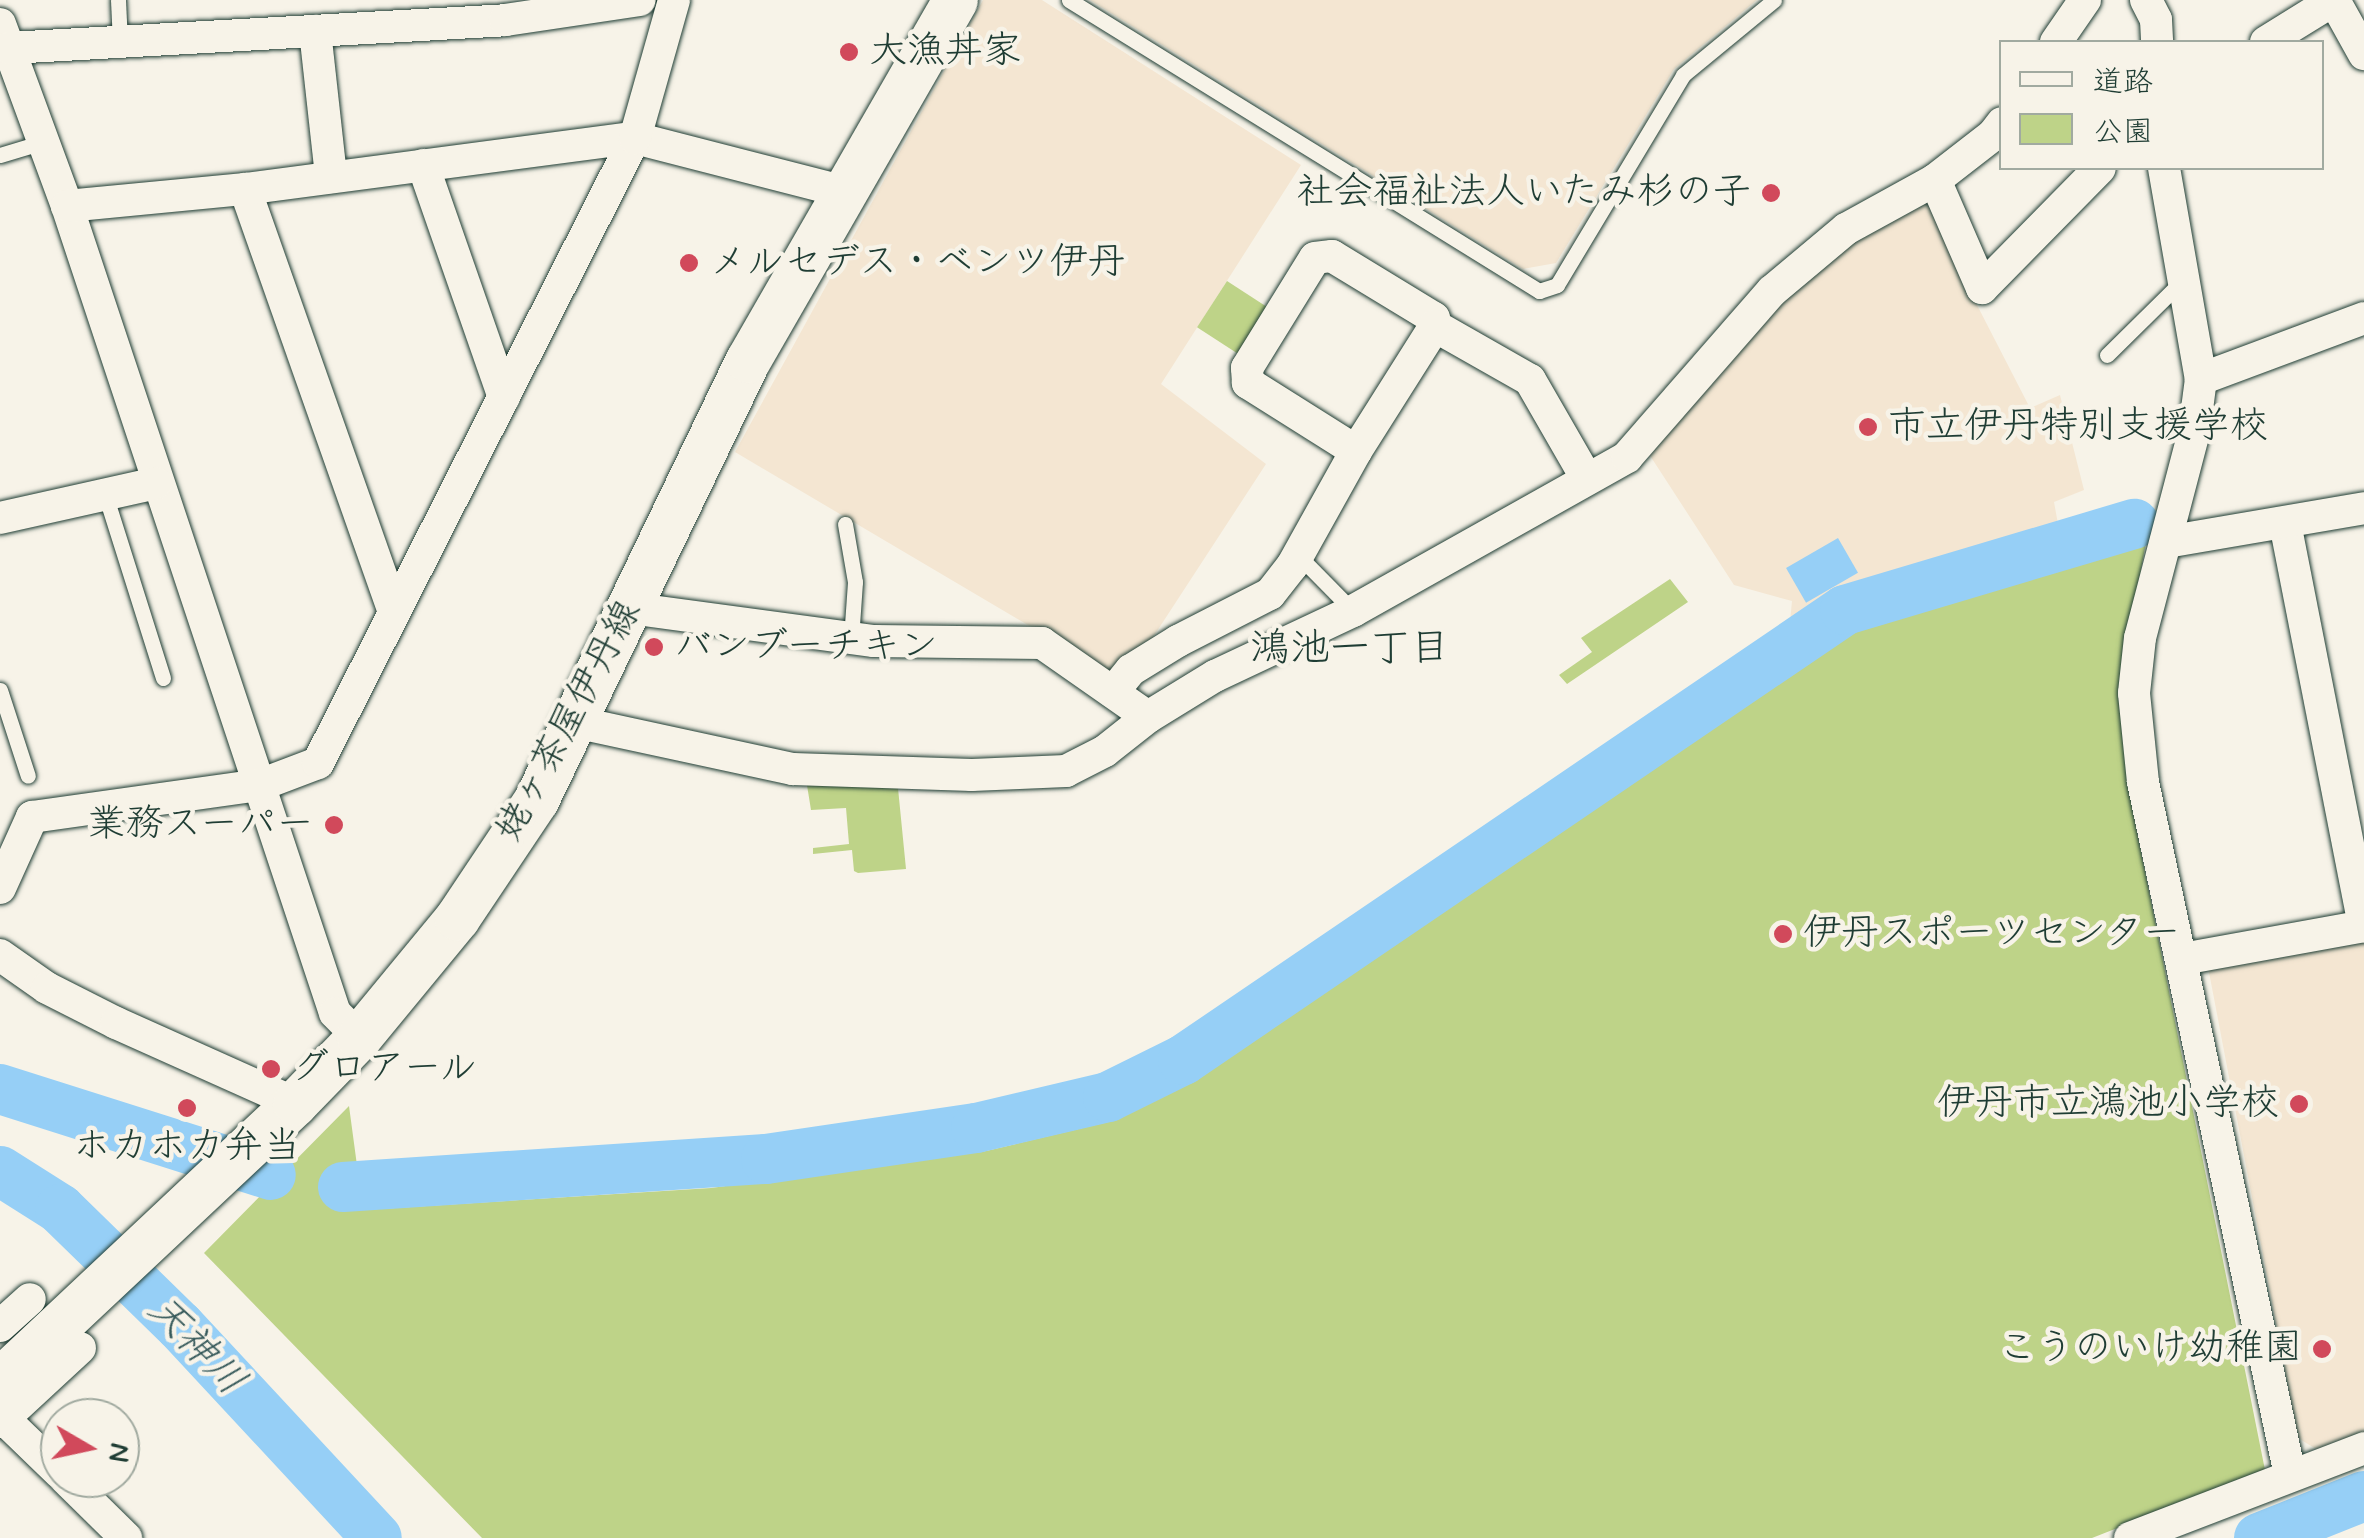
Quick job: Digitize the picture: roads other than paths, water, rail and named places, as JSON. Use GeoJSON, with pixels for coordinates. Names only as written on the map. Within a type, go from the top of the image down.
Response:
{"type":"FeatureCollection","features":[{"type":"Feature","properties":{"kind":"main road","name":"姥ヶ茶屋伊丹線"},"geometry":{"type":"LineString","coordinates":[[1,1409],[93,1293],[360,1037],[456,918],[536,800],[748,360],[841,191],[955,0]]}},
{"type":"Feature","properties":{"kind":"street"},"geometry":{"type":"LineString","coordinates":[[360,1037],[335,1013],[67,206],[4,36],[120,42],[315,31],[505,20],[640,0]]}},
{"type":"Feature","properties":{"kind":"street"},"geometry":{"type":"LineString","coordinates":[[0,888],[32,817],[260,785],[318,762],[635,138],[674,0]]}},
{"type":"Feature","properties":{"kind":"street"},"geometry":{"type":"LineString","coordinates":[[2057,40],[2085,0]]}},
{"type":"Feature","properties":{"kind":"street"},"geometry":{"type":"LineString","coordinates":[[2146,0],[2156,20],[2157,40]]}},
{"type":"Feature","properties":{"kind":"street"},"geometry":{"type":"LineString","coordinates":[[2269,40],[2334,0],[2364,54]]}},
{"type":"Feature","properties":{"kind":"street"},"geometry":{"type":"LineString","coordinates":[[315,31],[332,177]]}},
{"type":"Feature","properties":{"kind":"street"},"geometry":{"type":"LineString","coordinates":[[575,722],[793,769],[972,775],[1066,771],[1105,751],[1148,716],[1215,676],[1353,610],[1626,458],[1772,291],[1846,229],[1935,180],[1999,127]]}},
{"type":"Feature","properties":{"kind":"street"},"geometry":{"type":"LineString","coordinates":[[67,206],[245,189],[635,138],[841,191]]}},
{"type":"Feature","properties":{"kind":"street"},"geometry":{"type":"LineString","coordinates":[[422,166],[504,396]]}},
{"type":"Feature","properties":{"kind":"street"},"geometry":{"type":"LineString","coordinates":[[1935,180],[1982,288],[2098,170]]}},
{"type":"Feature","properties":{"kind":"street"},"geometry":{"type":"LineString","coordinates":[[2164,170],[2201,378],[2194,432],[2140,638],[2134,693],[2143,782],[2290,1475]]}},
{"type":"Feature","properties":{"kind":"street"},"geometry":{"type":"LineString","coordinates":[[245,189],[394,613]]}},
{"type":"Feature","properties":{"kind":"street"},"geometry":{"type":"LineString","coordinates":[[1112,692],[1131,670],[1270,594],[1298,555],[1356,452],[1435,326],[1434,318],[1332,256],[1314,258],[1247,368],[1248,383],[1356,452]]}},
{"type":"Feature","properties":{"kind":"street"},"geometry":{"type":"LineString","coordinates":[[2201,378],[2364,318]]}},
{"type":"Feature","properties":{"kind":"street"},"geometry":{"type":"LineString","coordinates":[[1435,326],[1530,380],[1587,479]]}},
{"type":"Feature","properties":{"kind":"street"},"geometry":{"type":"LineString","coordinates":[[1,514],[156,483]]}},
{"type":"Feature","properties":{"kind":"street"},"geometry":{"type":"LineString","coordinates":[[2166,542],[2364,508]]}},
{"type":"Feature","properties":{"kind":"street"},"geometry":{"type":"LineString","coordinates":[[2183,959],[2364,926],[2284,523]]}},
{"type":"Feature","properties":{"kind":"street"},"geometry":{"type":"LineString","coordinates":[[629,608],[851,639],[1042,643],[1148,716]]}},
{"type":"Feature","properties":{"kind":"street"},"geometry":{"type":"LineString","coordinates":[[0,955],[46,988],[296,1102]]}},
{"type":"Feature","properties":{"kind":"street"},"geometry":{"type":"LineString","coordinates":[[0,1326],[30,1299]]}},
{"type":"Feature","properties":{"kind":"street"},"geometry":{"type":"LineString","coordinates":[[40,1452],[1,1409],[80,1348]]}},
{"type":"Feature","properties":{"kind":"street"},"geometry":{"type":"LineString","coordinates":[[2130,1538],[2364,1448]]}},
{"type":"Feature","properties":{"kind":"street"},"geometry":{"type":"LineString","coordinates":[[85,1498],[126,1538]]}},
{"type":"Feature","properties":{"kind":"lane"},"geometry":{"type":"LineString","coordinates":[[118,0],[120,42]]}},
{"type":"Feature","properties":{"kind":"lane"},"geometry":{"type":"LineString","coordinates":[[1069,0],[1539,291],[1557,285],[1683,76],[1774,0]]}},
{"type":"Feature","properties":{"kind":"lane"},"geometry":{"type":"LineString","coordinates":[[0,156],[43,142]]}},
{"type":"Feature","properties":{"kind":"lane"},"geometry":{"type":"LineString","coordinates":[[2107,355],[2184,280]]}},
{"type":"Feature","properties":{"kind":"lane"},"geometry":{"type":"LineString","coordinates":[[105,494],[163,678]]}},
{"type":"Feature","properties":{"kind":"lane"},"geometry":{"type":"LineString","coordinates":[[845,524],[855,582],[851,639]]}},
{"type":"Feature","properties":{"kind":"lane"},"geometry":{"type":"LineString","coordinates":[[1298,555],[1353,610]]}},
{"type":"Feature","properties":{"kind":"lane"},"geometry":{"type":"LineString","coordinates":[[0,690],[28,776]]}},
{"type":"Feature","properties":{"kind":"water"},"geometry":{"type":"Polygon","coordinates":[[[1838,538],[1858,573],[1806,603],[1786,568],[1838,538]]]}},
{"type":"Feature","properties":{"kind":"waterway"},"geometry":{"type":"LineString","coordinates":[[343,1187],[766,1159],[976,1128],[1108,1097],[1183,1060],[1845,610],[2134,524]]}},
{"type":"Feature","properties":{"kind":"waterway"},"geometry":{"type":"LineString","coordinates":[[0,1089],[271,1175]]}},
{"type":"Feature","properties":{"kind":"waterway","name":"天神川"},"geometry":{"type":"LineString","coordinates":[[0,1171],[60,1209],[180,1326],[377,1538]]}},
{"type":"Feature","properties":{"kind":"waterway","name":"天神川"},"geometry":{"type":"LineString","coordinates":[[2259,1538],[2364,1496]]}},
{"type":"Feature","properties":{"kind":"place","name":"大漁丼家"},"geometry":{"type":"Point","coordinates":[849,52]}},
{"type":"Feature","properties":{"kind":"place","name":"社会福祉法人いたみ杉の子"},"geometry":{"type":"Point","coordinates":[1771,193]}},
{"type":"Feature","properties":{"kind":"place","name":"メルセデス・ベンツ伊丹"},"geometry":{"type":"Point","coordinates":[689,263]}},
{"type":"Feature","properties":{"kind":"place","name":"市立伊丹特別支援学校"},"geometry":{"type":"Point","coordinates":[1868,427]}},
{"type":"Feature","properties":{"kind":"place","name":"バンブーチキン"},"geometry":{"type":"Point","coordinates":[654,647]}},
{"type":"Feature","properties":{"kind":"place","name":"業務スーパー"},"geometry":{"type":"Point","coordinates":[334,825]}},
{"type":"Feature","properties":{"kind":"place","name":"伊丹スポーツセンター"},"geometry":{"type":"Point","coordinates":[1783,934]}},
{"type":"Feature","properties":{"kind":"place","name":"グロアール"},"geometry":{"type":"Point","coordinates":[271,1069]}},
{"type":"Feature","properties":{"kind":"place","name":"伊丹市立鴻池小学校"},"geometry":{"type":"Point","coordinates":[2299,1104]}},
{"type":"Feature","properties":{"kind":"place","name":"ホカホカ弁当"},"geometry":{"type":"Point","coordinates":[187,1108]}},
{"type":"Feature","properties":{"kind":"place","name":"こうのいけ幼稚園"},"geometry":{"type":"Point","coordinates":[2322,1349]}},
{"type":"Feature","properties":{"kind":"district","name":"鴻池一丁目"},"geometry":{"type":"Point","coordinates":[1350,649]}}]}
